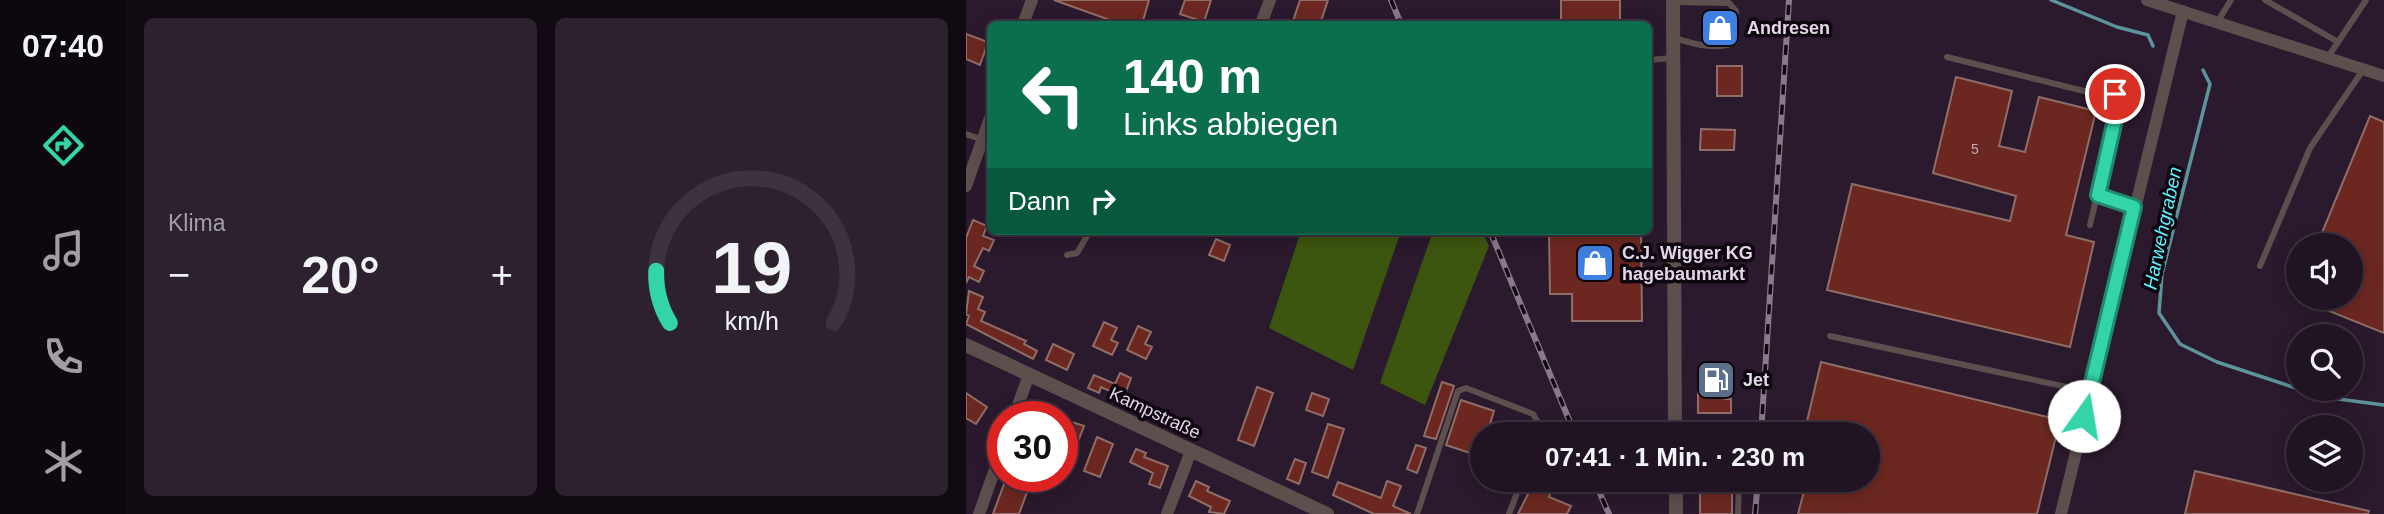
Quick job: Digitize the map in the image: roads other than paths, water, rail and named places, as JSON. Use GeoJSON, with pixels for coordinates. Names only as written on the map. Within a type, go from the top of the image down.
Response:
{"type":"FeatureCollection","features":[{"type":"Feature","properties":{"kind":"street"},"geometry":{"type":"LineString","coordinates":[[1024,21],[1032,0]]}},
{"type":"Feature","properties":{"kind":"street"},"geometry":{"type":"LineString","coordinates":[[1262,21],[1270,0]]}},
{"type":"Feature","properties":{"kind":"street"},"geometry":{"type":"LineString","coordinates":[[2147,0],[2384,76]]}},
{"type":"Feature","properties":{"kind":"street"},"geometry":{"type":"LineString","coordinates":[[1673,1],[1675,422]]}},
{"type":"Feature","properties":{"kind":"street"},"geometry":{"type":"LineString","coordinates":[[2061,514],[2183,11]]}},
{"type":"Feature","properties":{"kind":"street"},"geometry":{"type":"LineString","coordinates":[[966,186],[987,129]]}},
{"type":"Feature","properties":{"kind":"street","name":"Kampstraße"},"geometry":{"type":"LineString","coordinates":[[966,345],[1327,514]]}},
{"type":"Feature","properties":{"kind":"street"},"geometry":{"type":"LineString","coordinates":[[1019,401],[1029,374]]}},
{"type":"Feature","properties":{"kind":"street"},"geometry":{"type":"LineString","coordinates":[[1167,514],[1191,451]]}},
{"type":"Feature","properties":{"kind":"street"},"geometry":{"type":"LineString","coordinates":[[979,514],[987,492]]}},
{"type":"Feature","properties":{"kind":"street"},"geometry":{"type":"LineString","coordinates":[[1676,492],[1676,514]]}},
{"type":"Feature","properties":{"kind":"lane"},"geometry":{"type":"LineString","coordinates":[[2218,21],[2231,0]]}},
{"type":"Feature","properties":{"kind":"lane"},"geometry":{"type":"LineString","coordinates":[[2265,0],[2338,42]]}},
{"type":"Feature","properties":{"kind":"lane"},"geometry":{"type":"LineString","coordinates":[[2328,57],[2366,0]]}},
{"type":"Feature","properties":{"kind":"lane"},"geometry":{"type":"LineString","coordinates":[[1673,1],[1729,4],[1736,12],[1735,42],[1728,46],[1700,46],[1673,37]]}},
{"type":"Feature","properties":{"kind":"lane"},"geometry":{"type":"LineString","coordinates":[[1947,57],[2092,93],[2106,90],[2115,94],[2119,102],[2091,225]]}},
{"type":"Feature","properties":{"kind":"lane"},"geometry":{"type":"LineString","coordinates":[[1652,60],[1673,58]]}},
{"type":"Feature","properties":{"kind":"lane"},"geometry":{"type":"LineString","coordinates":[[2260,266],[2310,148],[2363,68]]}},
{"type":"Feature","properties":{"kind":"lane"},"geometry":{"type":"LineString","coordinates":[[966,134],[983,140]]}},
{"type":"Feature","properties":{"kind":"lane"},"geometry":{"type":"LineString","coordinates":[[2098,195],[2134,207]]}},
{"type":"Feature","properties":{"kind":"lane"},"geometry":{"type":"LineString","coordinates":[[1067,255],[1077,253],[1088,235]]}},
{"type":"Feature","properties":{"kind":"lane"},"geometry":{"type":"LineString","coordinates":[[1830,336],[2090,392]]}},
{"type":"Feature","properties":{"kind":"lane"},"geometry":{"type":"LineString","coordinates":[[1417,514],[1458,391],[1466,388],[1533,414],[1538,422]]}},
{"type":"Feature","properties":{"kind":"lane"},"geometry":{"type":"LineString","coordinates":[[1509,514],[1517,492]]}},
{"type":"Feature","properties":{"kind":"lane"},"geometry":{"type":"LineString","coordinates":[[1738,513],[1739,492]]}},
{"type":"Feature","properties":{"kind":"waterway","name":"Harwehgraben"},"geometry":{"type":"LineString","coordinates":[[2051,0],[2117,27],[2148,35],[2153,46]]}},
{"type":"Feature","properties":{"kind":"waterway","name":"Harwehgraben"},"geometry":{"type":"LineString","coordinates":[[2203,70],[2210,84],[2162,274],[2159,313],[2180,344],[2217,362],[2323,397],[2384,405]]}},
{"type":"Feature","properties":{"kind":"railway"},"geometry":{"type":"LineString","coordinates":[[1391,0],[1400,21]]}},
{"type":"Feature","properties":{"kind":"railway"},"geometry":{"type":"LineString","coordinates":[[1762,422],[1789,0]]}},
{"type":"Feature","properties":{"kind":"railway"},"geometry":{"type":"LineString","coordinates":[[1492,235],[1570,422]]}},
{"type":"Feature","properties":{"kind":"railway"},"geometry":{"type":"LineString","coordinates":[[1599,492],[1609,514]]}},
{"type":"Feature","properties":{"kind":"railway"},"geometry":{"type":"LineString","coordinates":[[1755,514],[1757,492]]}},
{"type":"Feature","properties":{"kind":"place","name":"Andresen"},"geometry":{"type":"Point","coordinates":[1720,28]}},
{"type":"Feature","properties":{"kind":"place","name":"C.J. Wigger KG hagebaumarkt"},"geometry":{"type":"Point","coordinates":[1595,263]}},
{"type":"Feature","properties":{"kind":"place","name":"Jet"},"geometry":{"type":"Point","coordinates":[1716,380]}}]}
